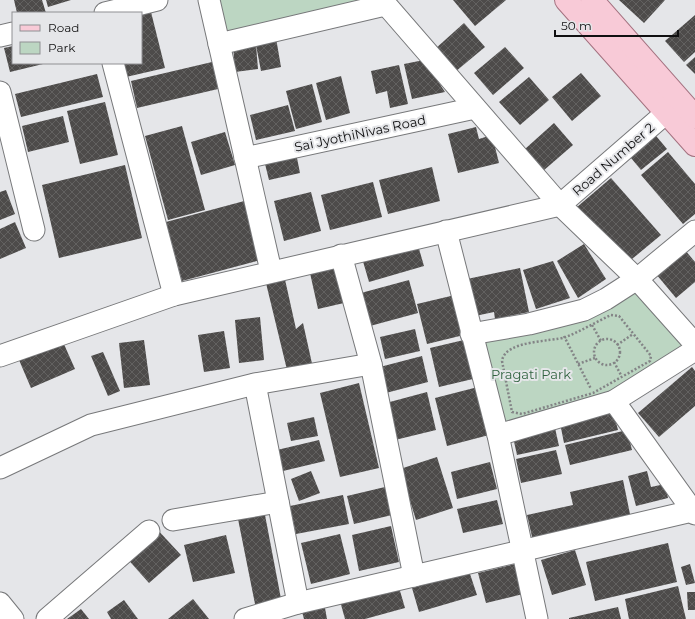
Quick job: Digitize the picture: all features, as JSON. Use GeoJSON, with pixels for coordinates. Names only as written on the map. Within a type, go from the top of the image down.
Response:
{"type":"FeatureCollection","features":[{"type":"Feature","properties":{"kind":"main road"},"geometry":{"type":"LineString","coordinates":[[566,0],[695,145]]}},
{"type":"Feature","properties":{"kind":"main road"},"geometry":{"type":"LineString","coordinates":[[592,0],[695,117]]}},
{"type":"Feature","properties":{"kind":"street"},"geometry":{"type":"LineString","coordinates":[[109,12],[157,0]]}},
{"type":"Feature","properties":{"kind":"street"},"geometry":{"type":"LineString","coordinates":[[209,0],[271,272]]}},
{"type":"Feature","properties":{"kind":"street"},"geometry":{"type":"LineString","coordinates":[[219,44],[384,2],[560,205],[637,279],[695,344]]}},
{"type":"Feature","properties":{"kind":"street"},"geometry":{"type":"LineString","coordinates":[[0,36],[12,33]]}},
{"type":"Feature","properties":{"kind":"street"},"geometry":{"type":"LineString","coordinates":[[113,64],[174,295]]}},
{"type":"Feature","properties":{"kind":"street"},"geometry":{"type":"LineString","coordinates":[[0,92],[34,230]]}},
{"type":"Feature","properties":{"kind":"street","name":"Sai JyothiNivas Road"},"geometry":{"type":"LineString","coordinates":[[245,158],[475,108]]}},
{"type":"Feature","properties":{"kind":"street","name":"Road Number 2"},"geometry":{"type":"LineString","coordinates":[[560,205],[666,113]]}},
{"type":"Feature","properties":{"kind":"street"},"geometry":{"type":"LineString","coordinates":[[0,356],[174,295],[560,205]]}},
{"type":"Feature","properties":{"kind":"street"},"geometry":{"type":"LineString","coordinates":[[446,231],[471,334],[498,435],[537,619]]}},
{"type":"Feature","properties":{"kind":"street"},"geometry":{"type":"LineString","coordinates":[[471,334],[529,324],[584,310],[606,299],[637,279],[695,232]]}},
{"type":"Feature","properties":{"kind":"street"},"geometry":{"type":"LineString","coordinates":[[341,255],[371,364],[414,576]]}},
{"type":"Feature","properties":{"kind":"street"},"geometry":{"type":"LineString","coordinates":[[498,435],[614,401],[695,350]]}},
{"type":"Feature","properties":{"kind":"street"},"geometry":{"type":"LineString","coordinates":[[0,468],[91,425],[256,384],[371,364]]}},
{"type":"Feature","properties":{"kind":"street"},"geometry":{"type":"LineString","coordinates":[[256,384],[298,603]]}},
{"type":"Feature","properties":{"kind":"street"},"geometry":{"type":"LineString","coordinates":[[245,619],[298,603],[522,550],[694,513],[614,401]]}},
{"type":"Feature","properties":{"kind":"street"},"geometry":{"type":"LineString","coordinates":[[173,520],[278,502]]}},
{"type":"Feature","properties":{"kind":"street"},"geometry":{"type":"LineString","coordinates":[[47,619],[149,531]]}},
{"type":"Feature","properties":{"kind":"street"},"geometry":{"type":"LineString","coordinates":[[0,603],[13,619]]}},
{"type":"Feature","properties":{"kind":"path"},"geometry":{"type":"LineString","coordinates":[[601,341],[592,324],[614,315],[618,316],[651,356],[650,361],[622,377],[614,362]]}},
{"type":"Feature","properties":{"kind":"path"},"geometry":{"type":"LineString","coordinates":[[617,344],[634,334]]}},
{"type":"Feature","properties":{"kind":"path"},"geometry":{"type":"LineString","coordinates":[[565,337],[578,364],[593,393],[522,414],[512,412],[502,361],[504,355],[509,351],[533,342],[565,337]]}},
{"type":"Feature","properties":{"kind":"path"},"geometry":{"type":"LineString","coordinates":[[610,339],[617,344],[619,354],[614,362],[604,364],[595,358],[594,350],[601,341],[610,339]]}},
{"type":"Feature","properties":{"kind":"path"},"geometry":{"type":"LineString","coordinates":[[578,364],[595,358]]}},
{"type":"Feature","properties":{"kind":"green space"},"geometry":{"type":"Polygon","coordinates":[[[217,0],[360,0],[226,33],[217,0]]]}},
{"type":"Feature","properties":{"kind":"green space","name":"Pragati Park"},"geometry":{"type":"Polygon","coordinates":[[[632,287],[685,346],[606,394],[502,430],[480,340],[632,287]]]}},
{"type":"Feature","properties":{"kind":"building"},"geometry":{"type":"Polygon","coordinates":[[[14,0],[42,0],[46,12],[17,12],[14,0]]]}},
{"type":"Feature","properties":{"kind":"building"},"geometry":{"type":"Polygon","coordinates":[[[46,0],[71,0],[48,7],[46,0]]]}},
{"type":"Feature","properties":{"kind":"building"},"geometry":{"type":"Polygon","coordinates":[[[453,0],[506,0],[475,26],[453,0]]]}},
{"type":"Feature","properties":{"kind":"building"},"geometry":{"type":"Polygon","coordinates":[[[619,0],[665,0],[644,23],[619,0]]]}},
{"type":"Feature","properties":{"kind":"building"},"geometry":{"type":"Polygon","coordinates":[[[151,12],[165,68],[126,77],[123,64],[142,64],[142,14],[151,12]]]}},
{"type":"Feature","properties":{"kind":"building"},"geometry":{"type":"Polygon","coordinates":[[[695,15],[695,52],[684,62],[665,41],[695,15]]]}},
{"type":"Feature","properties":{"kind":"building"},"geometry":{"type":"Polygon","coordinates":[[[464,23],[485,47],[455,72],[435,49],[464,23]]]}},
{"type":"Feature","properties":{"kind":"building"},"geometry":{"type":"Polygon","coordinates":[[[276,38],[281,67],[261,71],[256,45],[258,69],[235,72],[233,44],[276,38]]]}},
{"type":"Feature","properties":{"kind":"building"},"geometry":{"type":"Polygon","coordinates":[[[12,46],[12,64],[43,64],[10,72],[4,48],[12,46]]]}},
{"type":"Feature","properties":{"kind":"building"},"geometry":{"type":"Polygon","coordinates":[[[505,47],[524,68],[493,95],[474,73],[505,47]]]}},
{"type":"Feature","properties":{"kind":"building"},"geometry":{"type":"Polygon","coordinates":[[[695,57],[695,74],[686,65],[695,57]]]}},
{"type":"Feature","properties":{"kind":"building"},"geometry":{"type":"Polygon","coordinates":[[[424,60],[445,92],[412,99],[404,64],[424,60]]]}},
{"type":"Feature","properties":{"kind":"building"},"geometry":{"type":"Polygon","coordinates":[[[212,62],[218,89],[137,108],[131,81],[212,62]]]}},
{"type":"Feature","properties":{"kind":"building"},"geometry":{"type":"Polygon","coordinates":[[[399,65],[408,104],[390,108],[387,91],[376,94],[371,71],[399,65]]]}},
{"type":"Feature","properties":{"kind":"building"},"geometry":{"type":"Polygon","coordinates":[[[581,73],[601,96],[572,121],[552,97],[581,73]]]}},
{"type":"Feature","properties":{"kind":"building"},"geometry":{"type":"Polygon","coordinates":[[[97,74],[103,97],[21,117],[15,94],[97,74]]]}},
{"type":"Feature","properties":{"kind":"building"},"geometry":{"type":"Polygon","coordinates":[[[341,76],[350,113],[326,120],[316,83],[341,76]]]}},
{"type":"Feature","properties":{"kind":"building"},"geometry":{"type":"Polygon","coordinates":[[[529,77],[549,100],[520,125],[499,102],[529,77]]]}},
{"type":"Feature","properties":{"kind":"building"},"geometry":{"type":"Polygon","coordinates":[[[312,84],[322,122],[296,129],[286,91],[312,84]]]}},
{"type":"Feature","properties":{"kind":"building"},"geometry":{"type":"Polygon","coordinates":[[[105,102],[118,155],[80,164],[67,111],[105,102]]]}},
{"type":"Feature","properties":{"kind":"building"},"geometry":{"type":"Polygon","coordinates":[[[288,105],[295,131],[256,140],[250,115],[288,105]]]}},
{"type":"Feature","properties":{"kind":"building"},"geometry":{"type":"Polygon","coordinates":[[[63,116],[69,142],[28,152],[22,126],[63,116]]]}},
{"type":"Feature","properties":{"kind":"building"},"geometry":{"type":"Polygon","coordinates":[[[554,123],[573,145],[543,171],[525,149],[554,123]]]}},
{"type":"Feature","properties":{"kind":"building"},"geometry":{"type":"Polygon","coordinates":[[[182,126],[205,210],[168,220],[145,136],[182,126]]]}},
{"type":"Feature","properties":{"kind":"building"},"geometry":{"type":"Polygon","coordinates":[[[476,127],[479,139],[492,135],[499,163],[458,173],[448,134],[476,127]]]}},
{"type":"Feature","properties":{"kind":"building"},"geometry":{"type":"Polygon","coordinates":[[[652,131],[667,149],[641,170],[626,152],[652,131]]]}},
{"type":"Feature","properties":{"kind":"building"},"geometry":{"type":"Polygon","coordinates":[[[225,132],[235,165],[201,175],[191,142],[225,132]]]}},
{"type":"Feature","properties":{"kind":"building"},"geometry":{"type":"Polygon","coordinates":[[[668,152],[695,184],[695,214],[683,224],[641,175],[668,152]]]}},
{"type":"Feature","properties":{"kind":"building"},"geometry":{"type":"Polygon","coordinates":[[[296,153],[300,173],[269,180],[264,160],[296,153]]]}},
{"type":"Feature","properties":{"kind":"building"},"geometry":{"type":"Polygon","coordinates":[[[125,165],[142,238],[59,258],[42,185],[125,165]]]}},
{"type":"Feature","properties":{"kind":"building"},"geometry":{"type":"Polygon","coordinates":[[[432,167],[440,201],[388,214],[379,180],[432,167]]]}},
{"type":"Feature","properties":{"kind":"building"},"geometry":{"type":"Polygon","coordinates":[[[611,178],[661,235],[626,264],[577,207],[611,178]]]}},
{"type":"Feature","properties":{"kind":"building"},"geometry":{"type":"Polygon","coordinates":[[[373,182],[382,217],[330,230],[321,195],[373,182]]]}},
{"type":"Feature","properties":{"kind":"building"},"geometry":{"type":"Polygon","coordinates":[[[6,190],[15,214],[0,220],[0,192],[6,190]]]}},
{"type":"Feature","properties":{"kind":"building"},"geometry":{"type":"Polygon","coordinates":[[[311,192],[321,231],[284,241],[274,201],[311,192]]]}},
{"type":"Feature","properties":{"kind":"building"},"geometry":{"type":"Polygon","coordinates":[[[248,200],[264,259],[182,281],[166,222],[248,200]]]}},
{"type":"Feature","properties":{"kind":"building"},"geometry":{"type":"Polygon","coordinates":[[[15,222],[26,248],[0,259],[0,229],[15,222]]]}},
{"type":"Feature","properties":{"kind":"building"},"geometry":{"type":"Polygon","coordinates":[[[417,242],[424,266],[369,282],[362,258],[417,242]]]}},
{"type":"Feature","properties":{"kind":"building"},"geometry":{"type":"Polygon","coordinates":[[[584,244],[606,279],[578,298],[557,261],[584,244]]]}},
{"type":"Feature","properties":{"kind":"building"},"geometry":{"type":"Polygon","coordinates":[[[685,250],[695,262],[695,282],[676,298],[656,274],[685,250]]]}},
{"type":"Feature","properties":{"kind":"building"},"geometry":{"type":"Polygon","coordinates":[[[553,261],[570,298],[536,309],[523,270],[553,261]]]}},
{"type":"Feature","properties":{"kind":"building"},"geometry":{"type":"Polygon","coordinates":[[[336,267],[344,303],[318,309],[310,273],[336,267]]]}},
{"type":"Feature","properties":{"kind":"building"},"geometry":{"type":"Polygon","coordinates":[[[520,268],[529,312],[495,319],[494,312],[475,316],[467,279],[520,268]]]}},
{"type":"Feature","properties":{"kind":"building"},"geometry":{"type":"Polygon","coordinates":[[[284,275],[296,329],[303,323],[313,368],[288,374],[265,279],[284,275]]]}},
{"type":"Feature","properties":{"kind":"building"},"geometry":{"type":"Polygon","coordinates":[[[409,280],[418,313],[370,326],[361,293],[409,280]]]}},
{"type":"Feature","properties":{"kind":"building"},"geometry":{"type":"Polygon","coordinates":[[[455,295],[464,335],[427,344],[417,304],[455,295]]]}},
{"type":"Feature","properties":{"kind":"building"},"geometry":{"type":"Polygon","coordinates":[[[260,317],[264,360],[239,363],[235,320],[260,317]]]}},
{"type":"Feature","properties":{"kind":"building"},"geometry":{"type":"Polygon","coordinates":[[[415,329],[420,351],[385,359],[380,337],[415,329]]]}},
{"type":"Feature","properties":{"kind":"building"},"geometry":{"type":"Polygon","coordinates":[[[224,331],[230,368],[204,372],[198,335],[224,331]]]}},
{"type":"Feature","properties":{"kind":"building"},"geometry":{"type":"Polygon","coordinates":[[[468,339],[477,378],[439,387],[430,348],[468,339]]]}},
{"type":"Feature","properties":{"kind":"building"},"geometry":{"type":"Polygon","coordinates":[[[144,340],[150,385],[124,388],[119,343],[144,340]]]}},
{"type":"Feature","properties":{"kind":"building"},"geometry":{"type":"Polygon","coordinates":[[[63,342],[75,369],[31,388],[19,360],[63,342]]]}},
{"type":"Feature","properties":{"kind":"building"},"geometry":{"type":"Polygon","coordinates":[[[103,352],[120,391],[108,396],[91,356],[103,352]]]}},
{"type":"Feature","properties":{"kind":"building"},"geometry":{"type":"Polygon","coordinates":[[[422,356],[428,382],[382,394],[376,368],[422,356]]]}},
{"type":"Feature","properties":{"kind":"building"},"geometry":{"type":"Polygon","coordinates":[[[692,367],[695,371],[695,406],[659,437],[638,413],[692,367]]]}},
{"type":"Feature","properties":{"kind":"building"},"geometry":{"type":"Polygon","coordinates":[[[359,383],[379,468],[340,477],[320,393],[359,383]]]}},
{"type":"Feature","properties":{"kind":"building"},"geometry":{"type":"Polygon","coordinates":[[[478,387],[489,435],[447,446],[435,398],[478,387]]]}},
{"type":"Feature","properties":{"kind":"building"},"geometry":{"type":"Polygon","coordinates":[[[427,392],[436,430],[395,440],[386,403],[427,392]]]}},
{"type":"Feature","properties":{"kind":"building"},"geometry":{"type":"Polygon","coordinates":[[[613,411],[618,430],[564,443],[560,423],[613,411]]]}},
{"type":"Feature","properties":{"kind":"building"},"geometry":{"type":"Polygon","coordinates":[[[314,417],[318,436],[291,441],[287,423],[314,417]]]}},
{"type":"Feature","properties":{"kind":"building"},"geometry":{"type":"Polygon","coordinates":[[[555,428],[559,446],[517,455],[513,437],[555,428]]]}},
{"type":"Feature","properties":{"kind":"building"},"geometry":{"type":"Polygon","coordinates":[[[627,430],[632,450],[570,465],[565,445],[627,430]]]}},
{"type":"Feature","properties":{"kind":"building"},"geometry":{"type":"Polygon","coordinates":[[[319,440],[325,461],[283,471],[277,450],[319,440]]]}},
{"type":"Feature","properties":{"kind":"building"},"geometry":{"type":"Polygon","coordinates":[[[556,450],[562,474],[521,483],[516,459],[556,450]]]}},
{"type":"Feature","properties":{"kind":"building"},"geometry":{"type":"Polygon","coordinates":[[[437,457],[453,508],[416,520],[400,469],[437,457]]]}},
{"type":"Feature","properties":{"kind":"building"},"geometry":{"type":"Polygon","coordinates":[[[490,462],[497,489],[457,499],[451,472],[490,462]]]}},
{"type":"Feature","properties":{"kind":"building"},"geometry":{"type":"Polygon","coordinates":[[[311,471],[320,493],[299,501],[291,479],[311,471]]]}},
{"type":"Feature","properties":{"kind":"building"},"geometry":{"type":"Polygon","coordinates":[[[647,471],[651,487],[665,484],[668,498],[636,506],[628,476],[647,471]]]}},
{"type":"Feature","properties":{"kind":"building"},"geometry":{"type":"Polygon","coordinates":[[[623,480],[631,519],[533,541],[527,515],[573,505],[570,492],[623,480]]]}},
{"type":"Feature","properties":{"kind":"building"},"geometry":{"type":"Polygon","coordinates":[[[385,487],[392,515],[354,524],[347,496],[385,487]]]}},
{"type":"Feature","properties":{"kind":"building"},"geometry":{"type":"Polygon","coordinates":[[[343,495],[349,524],[296,534],[290,506],[343,495]]]}},
{"type":"Feature","properties":{"kind":"building"},"geometry":{"type":"Polygon","coordinates":[[[497,500],[503,524],[463,533],[457,509],[497,500]]]}},
{"type":"Feature","properties":{"kind":"building"},"geometry":{"type":"Polygon","coordinates":[[[265,515],[282,604],[256,609],[238,519],[265,515]]]}},
{"type":"Feature","properties":{"kind":"building"},"geometry":{"type":"Polygon","coordinates":[[[391,526],[399,562],[359,571],[352,535],[391,526]]]}},
{"type":"Feature","properties":{"kind":"building"},"geometry":{"type":"Polygon","coordinates":[[[155,527],[181,555],[149,583],[124,555],[155,527]]]}},
{"type":"Feature","properties":{"kind":"building"},"geometry":{"type":"Polygon","coordinates":[[[340,534],[350,574],[311,584],[301,543],[340,534]]]}},
{"type":"Feature","properties":{"kind":"building"},"geometry":{"type":"Polygon","coordinates":[[[226,535],[235,573],[193,582],[184,545],[226,535]]]}},
{"type":"Feature","properties":{"kind":"building"},"geometry":{"type":"Polygon","coordinates":[[[668,543],[677,582],[595,601],[586,562],[668,543]]]}},
{"type":"Feature","properties":{"kind":"building"},"geometry":{"type":"Polygon","coordinates":[[[575,550],[586,585],[552,595],[541,560],[575,550]]]}},
{"type":"Feature","properties":{"kind":"building"},"geometry":{"type":"Polygon","coordinates":[[[519,563],[527,593],[486,603],[478,573],[519,563]]]}},
{"type":"Feature","properties":{"kind":"building"},"geometry":{"type":"Polygon","coordinates":[[[690,564],[695,583],[686,585],[681,567],[690,564]]]}},
{"type":"Feature","properties":{"kind":"building"},"geometry":{"type":"Polygon","coordinates":[[[469,571],[477,595],[419,612],[412,588],[469,571]]]}},
{"type":"Feature","properties":{"kind":"building"},"geometry":{"type":"Polygon","coordinates":[[[398,584],[405,608],[365,619],[345,619],[340,601],[398,584]]]}},
{"type":"Feature","properties":{"kind":"building"},"geometry":{"type":"Polygon","coordinates":[[[678,586],[686,619],[629,619],[625,599],[678,586]]]}},
{"type":"Feature","properties":{"kind":"building"},"geometry":{"type":"Polygon","coordinates":[[[687,592],[695,592],[695,610],[688,610],[687,592]]]}},
{"type":"Feature","properties":{"kind":"building"},"geometry":{"type":"Polygon","coordinates":[[[193,599],[209,619],[168,619],[193,599]]]}},
{"type":"Feature","properties":{"kind":"building"},"geometry":{"type":"Polygon","coordinates":[[[124,600],[138,619],[111,619],[107,612],[124,600]]]}},
{"type":"Feature","properties":{"kind":"building"},"geometry":{"type":"Polygon","coordinates":[[[618,607],[621,619],[569,619],[569,618],[618,607]]]}},
{"type":"Feature","properties":{"kind":"building"},"geometry":{"type":"Polygon","coordinates":[[[325,608],[327,619],[304,619],[302,612],[325,608]]]}},
{"type":"Feature","properties":{"kind":"building"},"geometry":{"type":"Polygon","coordinates":[[[81,609],[89,619],[67,619],[81,609]]]}}]}
